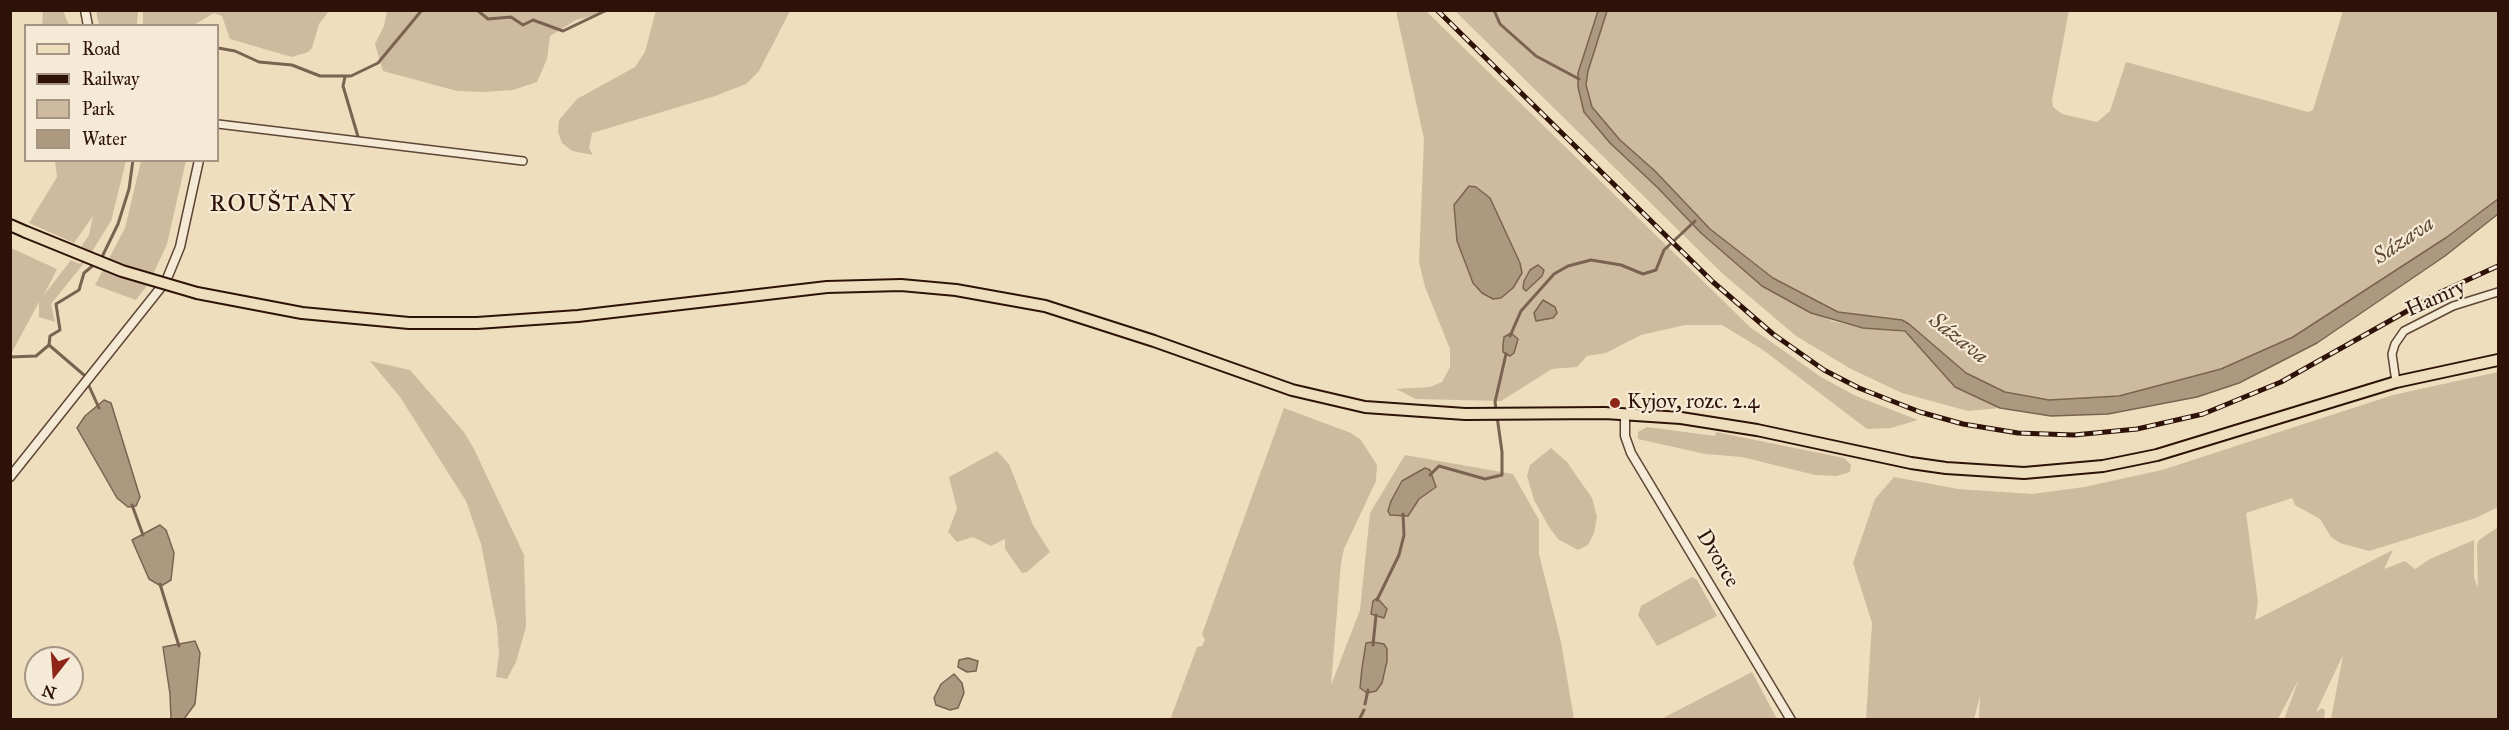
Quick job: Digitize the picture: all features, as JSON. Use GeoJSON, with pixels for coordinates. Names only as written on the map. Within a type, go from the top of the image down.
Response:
{"type":"FeatureCollection","features":[{"type":"Feature","properties":{"kind":"main road"},"geometry":{"type":"LineString","coordinates":[[10,225],[114,268],[197,293],[314,315],[409,323],[477,322],[578,315],[827,287],[901,285],[956,290],[1056,310],[1292,390],[1365,407],[1465,414],[1625,414],[1717,423],[1911,463],[1946,468],[2025,473],[2103,466],[2213,440],[2396,382],[2499,360]]}},
{"type":"Feature","properties":{"kind":"street"},"geometry":{"type":"LineString","coordinates":[[219,124],[523,160]]}},
{"type":"Feature","properties":{"kind":"street"},"geometry":{"type":"LineString","coordinates":[[10,477],[166,281],[180,247],[199,162]]}},
{"type":"Feature","properties":{"kind":"street","name":"Hamry"},"geometry":{"type":"LineString","coordinates":[[2396,382],[2392,354],[2395,344],[2404,331],[2453,306],[2499,292]]}},
{"type":"Feature","properties":{"kind":"street","name":"Dvorce"},"geometry":{"type":"LineString","coordinates":[[1625,414],[1624,436],[1631,453],[1791,720]]}},
{"type":"Feature","properties":{"kind":"green space"},"geometry":{"type":"Polygon","coordinates":[[[143,10],[329,11],[319,24],[312,48],[308,52],[292,57],[230,39],[222,16],[214,13],[196,24],[143,24],[143,10]]]}},
{"type":"Feature","properties":{"kind":"green space"},"geometry":{"type":"Polygon","coordinates":[[[387,10],[611,11],[576,20],[550,36],[547,59],[537,82],[513,90],[483,92],[457,91],[383,71],[375,44],[384,26],[387,10]]]}},
{"type":"Feature","properties":{"kind":"green space"},"geometry":{"type":"Polygon","coordinates":[[[656,10],[790,11],[759,71],[746,84],[715,96],[592,133],[589,148],[593,155],[572,151],[562,143],[558,132],[559,120],[577,99],[635,67],[645,52],[656,10]]]}},
{"type":"Feature","properties":{"kind":"green space"},"geometry":{"type":"Polygon","coordinates":[[[2069,10],[2052,100],[2053,107],[2062,114],[2097,122],[2110,111],[2126,62],[2308,112],[2313,110],[2343,11],[2498,11],[2498,199],[2447,237],[2293,337],[2221,369],[2119,396],[2049,400],[2003,391],[1966,373],[1902,320],[1839,312],[1773,277],[1710,229],[1655,171],[1620,140],[1592,107],[1586,85],[1588,71],[1607,11],[2069,10]]]}},
{"type":"Feature","properties":{"kind":"green space"},"geometry":{"type":"Polygon","coordinates":[[[43,11],[63,11],[69,24],[42,24],[43,11]]]}},
{"type":"Feature","properties":{"kind":"green space"},"geometry":{"type":"Polygon","coordinates":[[[96,11],[138,11],[137,24],[99,24],[96,11]]]}},
{"type":"Feature","properties":{"kind":"green space"},"geometry":{"type":"Polygon","coordinates":[[[1396,11],[1426,11],[1750,327],[1821,377],[1856,396],[1918,420],[1891,428],[1867,429],[1763,350],[1722,325],[1685,325],[1641,335],[1606,353],[1587,356],[1577,367],[1552,369],[1501,401],[1416,399],[1396,389],[1430,387],[1442,382],[1450,367],[1450,349],[1425,287],[1419,262],[1424,139],[1396,11]],[[1490,198],[1457,241],[1468,272],[1513,288],[1522,273],[1520,263],[1490,198]]]}},
{"type":"Feature","properties":{"kind":"green space"},"geometry":{"type":"Polygon","coordinates":[[[1455,11],[1598,11],[1578,73],[1584,112],[1701,233],[1762,286],[1832,321],[1862,328],[1905,332],[1955,387],[2000,408],[1968,411],[1902,393],[1851,369],[1796,336],[1723,274],[1455,11]]]}},
{"type":"Feature","properties":{"kind":"green space"},"geometry":{"type":"Polygon","coordinates":[[[55,162],[126,162],[111,221],[88,258],[51,304],[55,322],[39,317],[39,302],[11,354],[11,248],[57,269],[44,295],[71,260],[80,264],[87,250],[81,247],[89,235],[93,216],[74,243],[29,223],[57,177],[55,162]]]}},
{"type":"Feature","properties":{"kind":"green space"},"geometry":{"type":"Polygon","coordinates":[[[141,162],[186,162],[167,244],[149,283],[136,300],[95,285],[125,228],[141,162]]]}},
{"type":"Feature","properties":{"kind":"green space"},"geometry":{"type":"Polygon","coordinates":[[[370,361],[410,370],[464,432],[524,555],[526,627],[516,662],[507,679],[496,677],[499,654],[497,626],[481,544],[466,501],[400,397],[370,361]]]}},
{"type":"Feature","properties":{"kind":"green space"},"geometry":{"type":"Polygon","coordinates":[[[2498,372],[2498,507],[2476,518],[2369,551],[2340,543],[2331,537],[2320,519],[2295,505],[2292,498],[2246,513],[2258,602],[2255,620],[2393,550],[2384,569],[2405,561],[2415,569],[2430,559],[2474,540],[2474,577],[2478,588],[2477,544],[2479,540],[2498,527],[2498,719],[2331,719],[2343,655],[2316,712],[2322,708],[2325,710],[2324,719],[2284,719],[2299,679],[2278,719],[1979,719],[1980,696],[1974,719],[1866,719],[1872,623],[1853,563],[1875,499],[1894,477],[1958,489],[2032,494],[2084,487],[2162,470],[2393,395],[2498,372]]]}},
{"type":"Feature","properties":{"kind":"green space"},"geometry":{"type":"Polygon","coordinates":[[[1284,408],[1351,433],[1361,440],[1377,465],[1376,481],[1344,549],[1341,563],[1331,685],[1360,610],[1370,513],[1405,455],[1513,474],[1539,520],[1539,554],[1561,642],[1574,719],[1170,720],[1197,647],[1202,646],[1205,640],[1202,634],[1284,408]]]}},
{"type":"Feature","properties":{"kind":"green space"},"geometry":{"type":"Polygon","coordinates":[[[1647,427],[1715,436],[1716,432],[1844,458],[1851,465],[1850,472],[1837,476],[1815,475],[1742,457],[1705,454],[1638,439],[1638,432],[1647,427]]]}},
{"type":"Feature","properties":{"kind":"green space"},"geometry":{"type":"Polygon","coordinates":[[[1551,448],[1567,462],[1592,498],[1597,517],[1594,533],[1588,545],[1578,550],[1558,539],[1549,527],[1534,500],[1527,476],[1530,465],[1551,448]]]}},
{"type":"Feature","properties":{"kind":"green space"},"geometry":{"type":"Polygon","coordinates":[[[997,451],[1009,464],[1033,525],[1050,552],[1027,572],[1022,573],[1005,549],[1005,539],[991,546],[973,537],[957,542],[948,532],[957,509],[949,477],[997,451]]]}},
{"type":"Feature","properties":{"kind":"green space"},"geometry":{"type":"Polygon","coordinates":[[[1692,577],[1697,580],[1717,616],[1657,646],[1638,615],[1641,606],[1692,577]]]}},
{"type":"Feature","properties":{"kind":"green space"},"geometry":{"type":"Polygon","coordinates":[[[1752,672],[1777,719],[1661,719],[1752,672]]]}},
{"type":"Feature","properties":{"kind":"water"},"geometry":{"type":"Polygon","coordinates":[[[1598,11],[1607,11],[1588,71],[1586,85],[1592,107],[1620,140],[1655,171],[1710,229],[1773,278],[1838,312],[1902,320],[1966,373],[2005,392],[2049,400],[2119,396],[2221,369],[2293,337],[2447,237],[2498,199],[2498,214],[2445,256],[2317,343],[2239,383],[2197,397],[2108,414],[2051,416],[2000,408],[1955,387],[1905,331],[1863,328],[1811,313],[1762,286],[1701,233],[1610,143],[1584,112],[1578,87],[1578,73],[1598,11]]]}},
{"type":"Feature","properties":{"kind":"water"},"geometry":{"type":"Polygon","coordinates":[[[1469,186],[1476,187],[1490,198],[1520,263],[1522,273],[1513,288],[1501,298],[1493,299],[1482,293],[1473,283],[1457,241],[1454,205],[1469,186]]]}},
{"type":"Feature","properties":{"kind":"water"},"geometry":{"type":"Polygon","coordinates":[[[1538,265],[1544,270],[1542,276],[1526,291],[1523,288],[1524,281],[1530,270],[1538,265]]]}},
{"type":"Feature","properties":{"kind":"water"},"geometry":{"type":"Polygon","coordinates":[[[1543,300],[1555,307],[1557,313],[1553,318],[1536,321],[1534,313],[1543,300]]]}},
{"type":"Feature","properties":{"kind":"water"},"geometry":{"type":"Polygon","coordinates":[[[1511,333],[1518,339],[1514,353],[1510,356],[1503,352],[1503,345],[1504,337],[1511,333]]]}},
{"type":"Feature","properties":{"kind":"water"},"geometry":{"type":"Polygon","coordinates":[[[104,400],[111,403],[140,497],[136,506],[128,507],[117,498],[77,428],[85,416],[104,400]]]}},
{"type":"Feature","properties":{"kind":"water"},"geometry":{"type":"Polygon","coordinates":[[[1425,468],[1430,470],[1436,487],[1419,499],[1408,516],[1390,515],[1388,511],[1391,501],[1402,481],[1425,468]]]}},
{"type":"Feature","properties":{"kind":"water"},"geometry":{"type":"Polygon","coordinates":[[[160,525],[166,530],[174,553],[171,580],[161,586],[149,579],[132,540],[160,525]]]}},
{"type":"Feature","properties":{"kind":"water"},"geometry":{"type":"Polygon","coordinates":[[[1377,598],[1387,609],[1384,618],[1371,614],[1373,601],[1377,598]]]}},
{"type":"Feature","properties":{"kind":"water"},"geometry":{"type":"Polygon","coordinates":[[[195,641],[200,653],[195,704],[184,719],[171,719],[163,647],[195,641]]]}},
{"type":"Feature","properties":{"kind":"water"},"geometry":{"type":"Polygon","coordinates":[[[1366,643],[1384,644],[1387,649],[1387,661],[1382,683],[1376,691],[1367,693],[1360,688],[1362,668],[1366,643]]]}},
{"type":"Feature","properties":{"kind":"water"},"geometry":{"type":"Polygon","coordinates":[[[968,658],[978,661],[976,671],[967,672],[958,667],[959,660],[968,658]]]}},
{"type":"Feature","properties":{"kind":"water"},"geometry":{"type":"Polygon","coordinates":[[[954,674],[962,683],[964,693],[958,708],[950,710],[936,705],[934,698],[941,684],[954,674]]]}},
{"type":"Feature","properties":{"kind":"waterway"},"geometry":{"type":"LineString","coordinates":[[219,48],[235,51],[259,62],[292,65],[320,76],[351,76],[378,63],[422,10]]}},
{"type":"Feature","properties":{"kind":"waterway"},"geometry":{"type":"LineString","coordinates":[[477,10],[488,19],[511,17],[523,25],[533,20],[563,31],[607,10]]}},
{"type":"Feature","properties":{"kind":"waterway"},"geometry":{"type":"LineString","coordinates":[[1494,10],[1500,24],[1536,56],[1579,79]]}},
{"type":"Feature","properties":{"kind":"waterway"},"geometry":{"type":"LineString","coordinates":[[345,77],[343,86],[359,140]]}},
{"type":"Feature","properties":{"kind":"waterway"},"geometry":{"type":"LineString","coordinates":[[101,259],[118,224],[129,189],[133,162]]}},
{"type":"Feature","properties":{"kind":"waterway"},"geometry":{"type":"LineString","coordinates":[[1510,336],[1521,311],[1554,274],[1568,266],[1591,260],[1621,265],[1643,274],[1656,270],[1664,250],[1695,221]]}},
{"type":"Feature","properties":{"kind":"waterway"},"geometry":{"type":"LineString","coordinates":[[10,357],[36,356],[49,345],[50,336],[60,330],[56,304],[79,290],[84,273],[96,263]]}},
{"type":"Feature","properties":{"kind":"waterway"},"geometry":{"type":"LineString","coordinates":[[49,345],[84,375],[99,408]]}},
{"type":"Feature","properties":{"kind":"waterway"},"geometry":{"type":"LineString","coordinates":[[1430,475],[1439,466],[1485,479],[1502,475],[1502,452],[1495,402],[1506,354]]}},
{"type":"Feature","properties":{"kind":"waterway"},"geometry":{"type":"LineString","coordinates":[[132,505],[143,535]]}},
{"type":"Feature","properties":{"kind":"waterway"},"geometry":{"type":"LineString","coordinates":[[1377,600],[1399,555],[1404,535],[1403,514]]}},
{"type":"Feature","properties":{"kind":"waterway"},"geometry":{"type":"LineString","coordinates":[[160,584],[179,646]]}},
{"type":"Feature","properties":{"kind":"waterway"},"geometry":{"type":"LineString","coordinates":[[1373,645],[1376,615]]}},
{"type":"Feature","properties":{"kind":"waterway"},"geometry":{"type":"LineString","coordinates":[[1365,704],[1368,690]]}},
{"type":"Feature","properties":{"kind":"waterway"},"geometry":{"type":"LineString","coordinates":[[1359,720],[1364,710]]}},
{"type":"Feature","properties":{"kind":"railway"},"geometry":{"type":"LineString","coordinates":[[1437,10],[1713,282],[1773,334],[1824,370],[1859,388],[1920,412],[1963,424],[2018,433],[2074,435],[2137,429],[2203,414],[2281,382],[2441,292],[2498,266]]}},
{"type":"Feature","properties":{"kind":"place","name":"Kyjov, rozc. 2.4"},"geometry":{"type":"Point","coordinates":[1615,403]}},
{"type":"Feature","properties":{"kind":"district","name":"ROUŠTANY"},"geometry":{"type":"Point","coordinates":[283,205]}},
{"type":"Feature","properties":{"kind":"water label","name":"Sázava"},"geometry":{"type":"Point","coordinates":[2404,241]}},
{"type":"Feature","properties":{"kind":"water label","name":"Sázava"},"geometry":{"type":"Point","coordinates":[1958,339]}}]}
